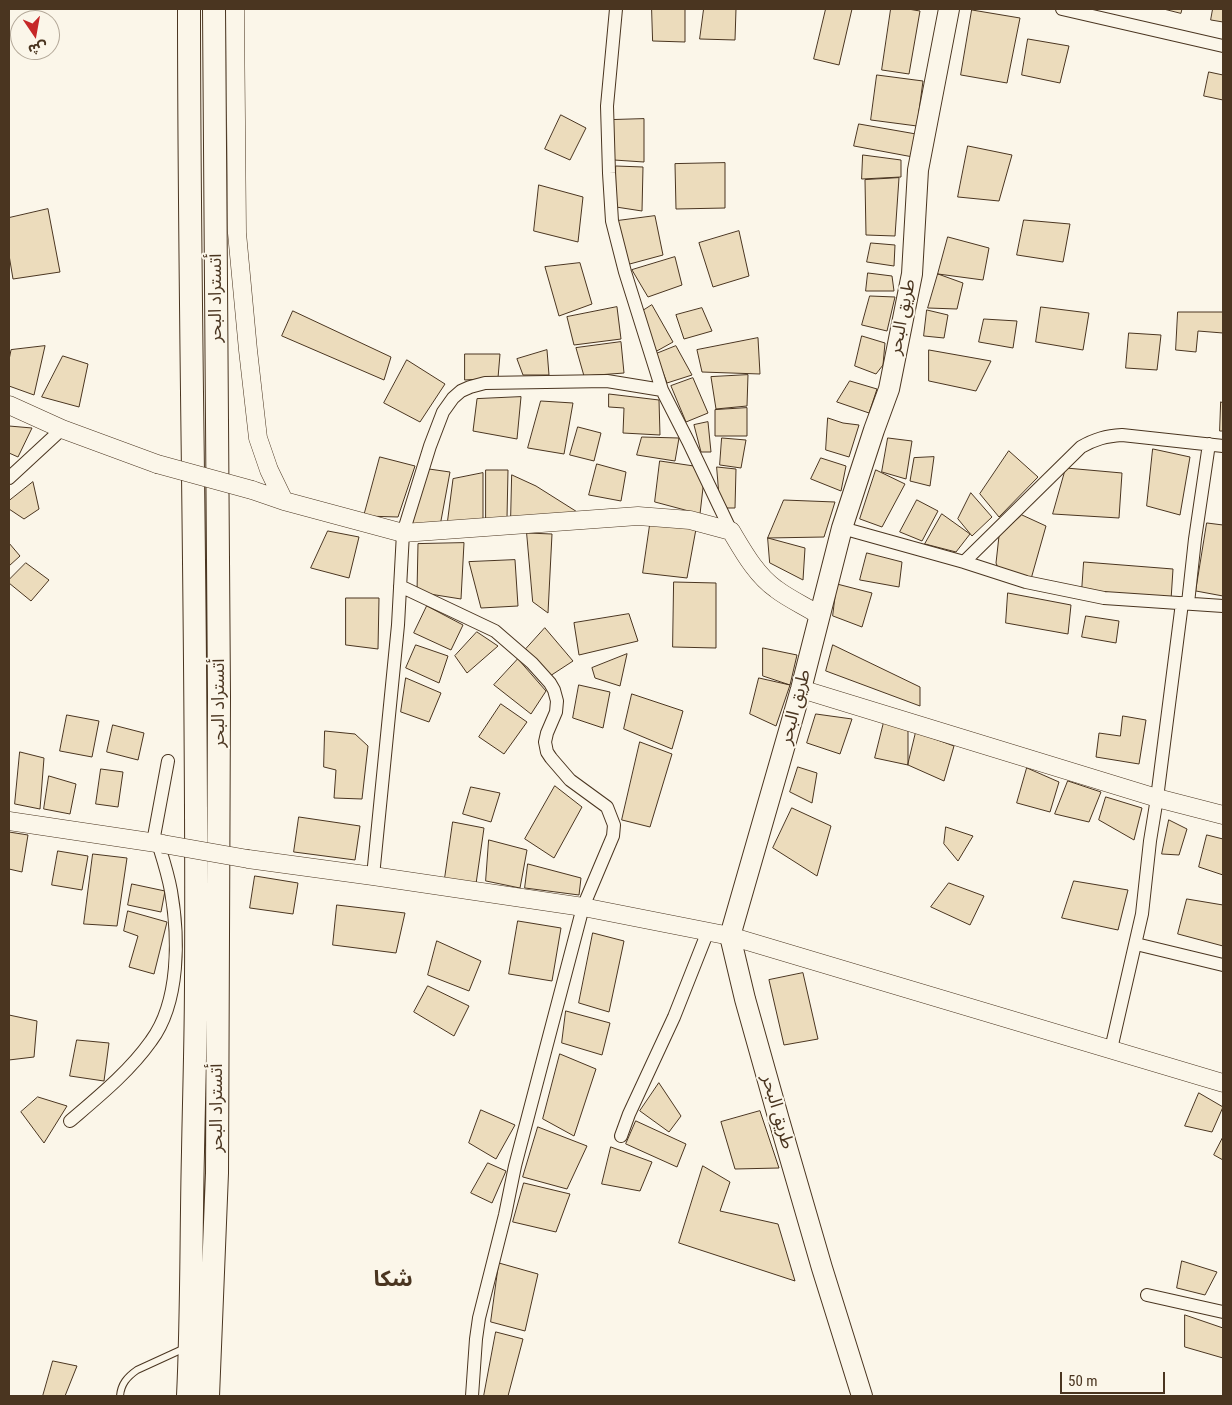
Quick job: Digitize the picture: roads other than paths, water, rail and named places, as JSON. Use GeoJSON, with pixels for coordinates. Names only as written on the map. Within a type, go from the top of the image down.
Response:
{"type":"FeatureCollection","features":[{"type":"Feature","properties":{"kind":"highway","name":"أتستراد البحر"},"geometry":{"type":"LineString","coordinates":[[188,1396],[191,1345],[196,952],[189,9]]}},
{"type":"Feature","properties":{"kind":"highway","name":"أتستراد البحر"},"geometry":{"type":"LineString","coordinates":[[208,1396],[216,1173],[219,707],[214,9]]}},
{"type":"Feature","properties":{"kind":"main road"},"geometry":{"type":"LineString","coordinates":[[235,9],[237,234],[247,340],[258,438],[269,470],[284,500]]}},
{"type":"Feature","properties":{"kind":"main road","name":"طريق البحر"},"geometry":{"type":"LineString","coordinates":[[862,1396],[822,1268],[782,1129],[745,999],[730,936],[802,689],[842,528],[889,389],[912,274],[918,170],[949,9]]}},
{"type":"Feature","properties":{"kind":"main road"},"geometry":{"type":"LineString","coordinates":[[9,404],[62,429],[157,464],[403,533],[638,516],[690,520],[731,531],[762,577],[775,589],[819,615]]}},
{"type":"Feature","properties":{"kind":"main road"},"geometry":{"type":"LineString","coordinates":[[802,689],[1157,798],[1223,815]]}},
{"type":"Feature","properties":{"kind":"main road"},"geometry":{"type":"LineString","coordinates":[[9,821],[158,843],[248,859],[583,907],[730,936],[1223,1083]]}},
{"type":"Feature","properties":{"kind":"street"},"geometry":{"type":"LineString","coordinates":[[616,9],[607,106],[612,221],[625,272],[662,390],[731,531]]}},
{"type":"Feature","properties":{"kind":"street"},"geometry":{"type":"LineString","coordinates":[[1062,9],[1223,46]]}},
{"type":"Feature","properties":{"kind":"street"},"geometry":{"type":"LineString","coordinates":[[373,876],[396,644],[403,533],[430,446],[443,412],[453,398],[461,391],[485,383],[607,381],[662,390]]}},
{"type":"Feature","properties":{"kind":"street"},"geometry":{"type":"LineString","coordinates":[[9,478],[62,429]]}},
{"type":"Feature","properties":{"kind":"street"},"geometry":{"type":"LineString","coordinates":[[964,562],[1082,447],[1095,439],[1122,435],[1223,446]]}},
{"type":"Feature","properties":{"kind":"street"},"geometry":{"type":"LineString","coordinates":[[1111,1049],[1142,914],[1150,841],[1209,444]]}},
{"type":"Feature","properties":{"kind":"street"},"geometry":{"type":"LineString","coordinates":[[842,528],[964,562],[1026,582],[1104,598],[1223,606]]}},
{"type":"Feature","properties":{"kind":"street"},"geometry":{"type":"LineString","coordinates":[[400,586],[494,631],[532,662],[554,690],[557,701],[556,712],[546,733],[547,752],[570,780],[607,807],[614,825],[613,836],[583,907],[515,1166],[505,1215],[479,1318],[472,1396]]}},
{"type":"Feature","properties":{"kind":"street"},"geometry":{"type":"LineString","coordinates":[[70,1121],[108,1088],[152,1041],[170,1002],[176,954],[175,920],[171,890],[158,843],[168,761]]}},
{"type":"Feature","properties":{"kind":"street"},"geometry":{"type":"LineString","coordinates":[[621,1136],[629,1114],[674,1017],[708,932]]}},
{"type":"Feature","properties":{"kind":"street"},"geometry":{"type":"LineString","coordinates":[[1136,944],[1223,965]]}},
{"type":"Feature","properties":{"kind":"street"},"geometry":{"type":"LineString","coordinates":[[1147,1295],[1223,1312]]}},
{"type":"Feature","properties":{"kind":"lane"},"geometry":{"type":"LineString","coordinates":[[120,1396],[124,1382],[137,1370],[191,1345]]}},
{"type":"Feature","properties":{"kind":"district","name":"شكا"},"geometry":{"type":"Point","coordinates":[393,1280]}}]}
